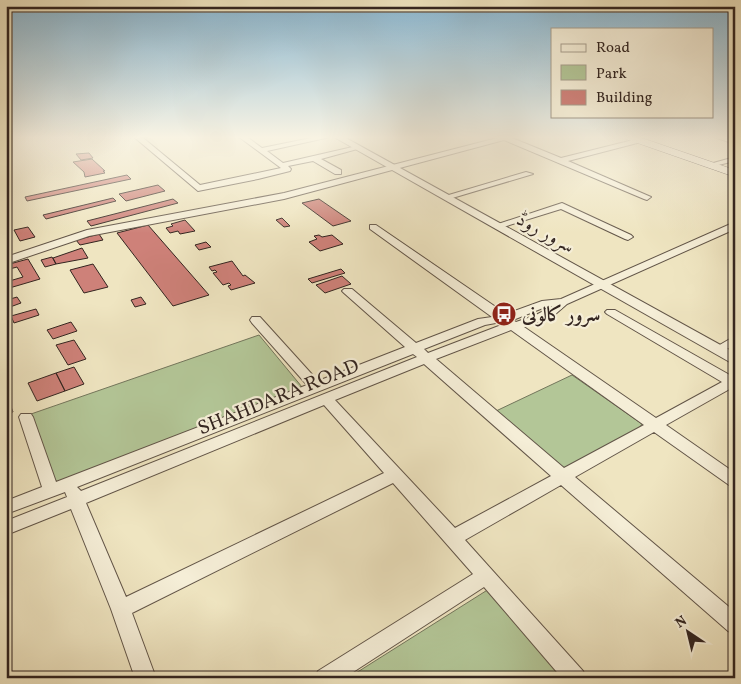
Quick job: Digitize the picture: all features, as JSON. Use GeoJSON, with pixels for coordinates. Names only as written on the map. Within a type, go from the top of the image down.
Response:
{"type":"FeatureCollection","features":[{"type":"Feature","properties":{"kind":"main road"},"geometry":{"type":"LineString","coordinates":[[721,169],[735,174]]}},
{"type":"Feature","properties":{"kind":"street"},"geometry":{"type":"LineString","coordinates":[[176,169],[198,188],[282,172],[287,169]]}},
{"type":"Feature","properties":{"kind":"street"},"geometry":{"type":"LineString","coordinates":[[333,169],[338,172]]}},
{"type":"Feature","properties":{"kind":"street"},"geometry":{"type":"LineString","coordinates":[[6,261],[87,233],[290,195],[385,169]]}},
{"type":"Feature","properties":{"kind":"street","name":"سرور روڈ"},"geometry":{"type":"LineString","coordinates":[[395,169],[735,360]]}},
{"type":"Feature","properties":{"kind":"street"},"geometry":{"type":"LineString","coordinates":[[579,169],[647,197]]}},
{"type":"Feature","properties":{"kind":"street"},"geometry":{"type":"LineString","coordinates":[[446,197],[529,174]]}},
{"type":"Feature","properties":{"kind":"street"},"geometry":{"type":"LineString","coordinates":[[497,226],[562,206],[628,237]]}},
{"type":"Feature","properties":{"kind":"street","name":"SHAHDARA ROAD"},"geometry":{"type":"LineString","coordinates":[[6,528],[73,492],[420,353],[496,330],[510,322],[557,310],[563,302],[735,225]]}},
{"type":"Feature","properties":{"kind":"street"},"geometry":{"type":"LineString","coordinates":[[373,227],[735,481]]}},
{"type":"Feature","properties":{"kind":"street"},"geometry":{"type":"LineString","coordinates":[[348,291],[735,625]]}},
{"type":"Feature","properties":{"kind":"street"},"geometry":{"type":"LineString","coordinates":[[611,312],[733,383]]}},
{"type":"Feature","properties":{"kind":"street"},"geometry":{"type":"LineString","coordinates":[[256,320],[394,475],[453,538],[576,678]]}},
{"type":"Feature","properties":{"kind":"street"},"geometry":{"type":"LineString","coordinates":[[717,350],[735,340]]}},
{"type":"Feature","properties":{"kind":"street"},"geometry":{"type":"LineString","coordinates":[[453,538],[733,383]]}},
{"type":"Feature","properties":{"kind":"street"},"geometry":{"type":"LineString","coordinates":[[26,417],[51,491]]}},
{"type":"Feature","properties":{"kind":"street"},"geometry":{"type":"LineString","coordinates":[[121,608],[394,475]]}},
{"type":"Feature","properties":{"kind":"street","name":"SHAHDARA ROAD"},"geometry":{"type":"LineString","coordinates":[[6,508],[51,491],[73,492]]}},
{"type":"Feature","properties":{"kind":"street"},"geometry":{"type":"LineString","coordinates":[[73,492],[121,608],[146,678]]}},
{"type":"Feature","properties":{"kind":"street"},"geometry":{"type":"LineString","coordinates":[[325,678],[486,576]]}},
{"type":"Feature","properties":{"kind":"green space"},"geometry":{"type":"Polygon","coordinates":[[[259,335],[302,387],[63,482],[55,482],[31,414],[259,335]]]}},
{"type":"Feature","properties":{"kind":"green space"},"geometry":{"type":"Polygon","coordinates":[[[572,375],[642,424],[639,428],[564,469],[496,411],[572,375]]]}},
{"type":"Feature","properties":{"kind":"green space"},"geometry":{"type":"Polygon","coordinates":[[[489,589],[568,678],[348,678],[489,589]]]}},
{"type":"Feature","properties":{"kind":"building"},"geometry":{"type":"Polygon","coordinates":[[[81,169],[103,169],[105,173],[85,177],[84,172],[81,169]]]}},
{"type":"Feature","properties":{"kind":"building"},"geometry":{"type":"Polygon","coordinates":[[[127,175],[131,179],[27,201],[25,197],[127,175]]]}},
{"type":"Feature","properties":{"kind":"building"},"geometry":{"type":"Polygon","coordinates":[[[158,185],[165,191],[126,201],[119,194],[158,185]]]}},
{"type":"Feature","properties":{"kind":"building"},"geometry":{"type":"Polygon","coordinates":[[[113,198],[116,201],[46,219],[43,215],[113,198]]]}},
{"type":"Feature","properties":{"kind":"building"},"geometry":{"type":"Polygon","coordinates":[[[173,199],[178,203],[91,226],[87,221],[173,199]]]}},
{"type":"Feature","properties":{"kind":"building"},"geometry":{"type":"Polygon","coordinates":[[[319,199],[351,221],[333,226],[302,203],[319,199]]]}},
{"type":"Feature","properties":{"kind":"building"},"geometry":{"type":"Polygon","coordinates":[[[282,218],[290,226],[284,227],[276,220],[282,218]]]}},
{"type":"Feature","properties":{"kind":"building"},"geometry":{"type":"Polygon","coordinates":[[[185,220],[195,231],[180,234],[178,231],[170,233],[166,228],[173,226],[171,224],[185,220]]]}},
{"type":"Feature","properties":{"kind":"building"},"geometry":{"type":"Polygon","coordinates":[[[148,225],[209,295],[173,306],[117,233],[148,225]]]}},
{"type":"Feature","properties":{"kind":"building"},"geometry":{"type":"Polygon","coordinates":[[[28,227],[35,237],[20,241],[14,230],[28,227]]]}},
{"type":"Feature","properties":{"kind":"building"},"geometry":{"type":"Polygon","coordinates":[[[99,234],[103,240],[80,245],[76,240],[99,234]]]}},
{"type":"Feature","properties":{"kind":"building"},"geometry":{"type":"Polygon","coordinates":[[[319,235],[322,237],[332,235],[343,244],[320,251],[309,242],[317,239],[314,236],[319,235]]]}},
{"type":"Feature","properties":{"kind":"building"},"geometry":{"type":"Polygon","coordinates":[[[206,242],[211,247],[199,250],[195,245],[206,242]]]}},
{"type":"Feature","properties":{"kind":"building"},"geometry":{"type":"Polygon","coordinates":[[[82,248],[88,258],[56,264],[53,258],[82,248]]]}},
{"type":"Feature","properties":{"kind":"building"},"geometry":{"type":"Polygon","coordinates":[[[52,257],[56,264],[45,267],[41,260],[52,257]]]}},
{"type":"Feature","properties":{"kind":"building"},"geometry":{"type":"Polygon","coordinates":[[[28,259],[40,279],[6,289],[6,282],[23,277],[17,267],[6,270],[6,265],[28,259]]]}},
{"type":"Feature","properties":{"kind":"building"},"geometry":{"type":"Polygon","coordinates":[[[232,261],[243,276],[245,275],[255,283],[231,290],[228,286],[231,285],[229,283],[223,285],[213,273],[217,272],[215,270],[212,271],[209,267],[232,261]]]}},
{"type":"Feature","properties":{"kind":"building"},"geometry":{"type":"Polygon","coordinates":[[[93,264],[108,287],[84,293],[70,270],[93,264]]]}},
{"type":"Feature","properties":{"kind":"building"},"geometry":{"type":"Polygon","coordinates":[[[341,269],[345,273],[312,283],[308,279],[341,269]]]}},
{"type":"Feature","properties":{"kind":"building"},"geometry":{"type":"Polygon","coordinates":[[[342,276],[351,284],[325,293],[316,285],[342,276]]]}},
{"type":"Feature","properties":{"kind":"building"},"geometry":{"type":"Polygon","coordinates":[[[17,297],[21,303],[10,307],[7,300],[17,297]]]}},
{"type":"Feature","properties":{"kind":"building"},"geometry":{"type":"Polygon","coordinates":[[[141,297],[146,304],[135,307],[131,300],[141,297]]]}},
{"type":"Feature","properties":{"kind":"building"},"geometry":{"type":"Polygon","coordinates":[[[36,309],[39,315],[14,323],[11,316],[36,309]]]}},
{"type":"Feature","properties":{"kind":"building"},"geometry":{"type":"Polygon","coordinates":[[[71,322],[77,331],[53,339],[47,330],[71,322]]]}},
{"type":"Feature","properties":{"kind":"building"},"geometry":{"type":"Polygon","coordinates":[[[74,340],[86,359],[68,365],[56,345],[74,340]]]}},
{"type":"Feature","properties":{"kind":"building"},"geometry":{"type":"Polygon","coordinates":[[[74,367],[84,384],[65,391],[56,373],[74,367]]]}},
{"type":"Feature","properties":{"kind":"building"},"geometry":{"type":"Polygon","coordinates":[[[56,373],[65,391],[37,401],[28,383],[56,373]]]}},
{"type":"Feature","properties":{"kind":"building"},"geometry":{"type":"Polygon","coordinates":[[[6,393],[13,412],[6,414],[6,393]]]}},
{"type":"Feature","properties":{"kind":"place","name":"سرور کالونی"},"geometry":{"type":"Point","coordinates":[504,314]}}]}
